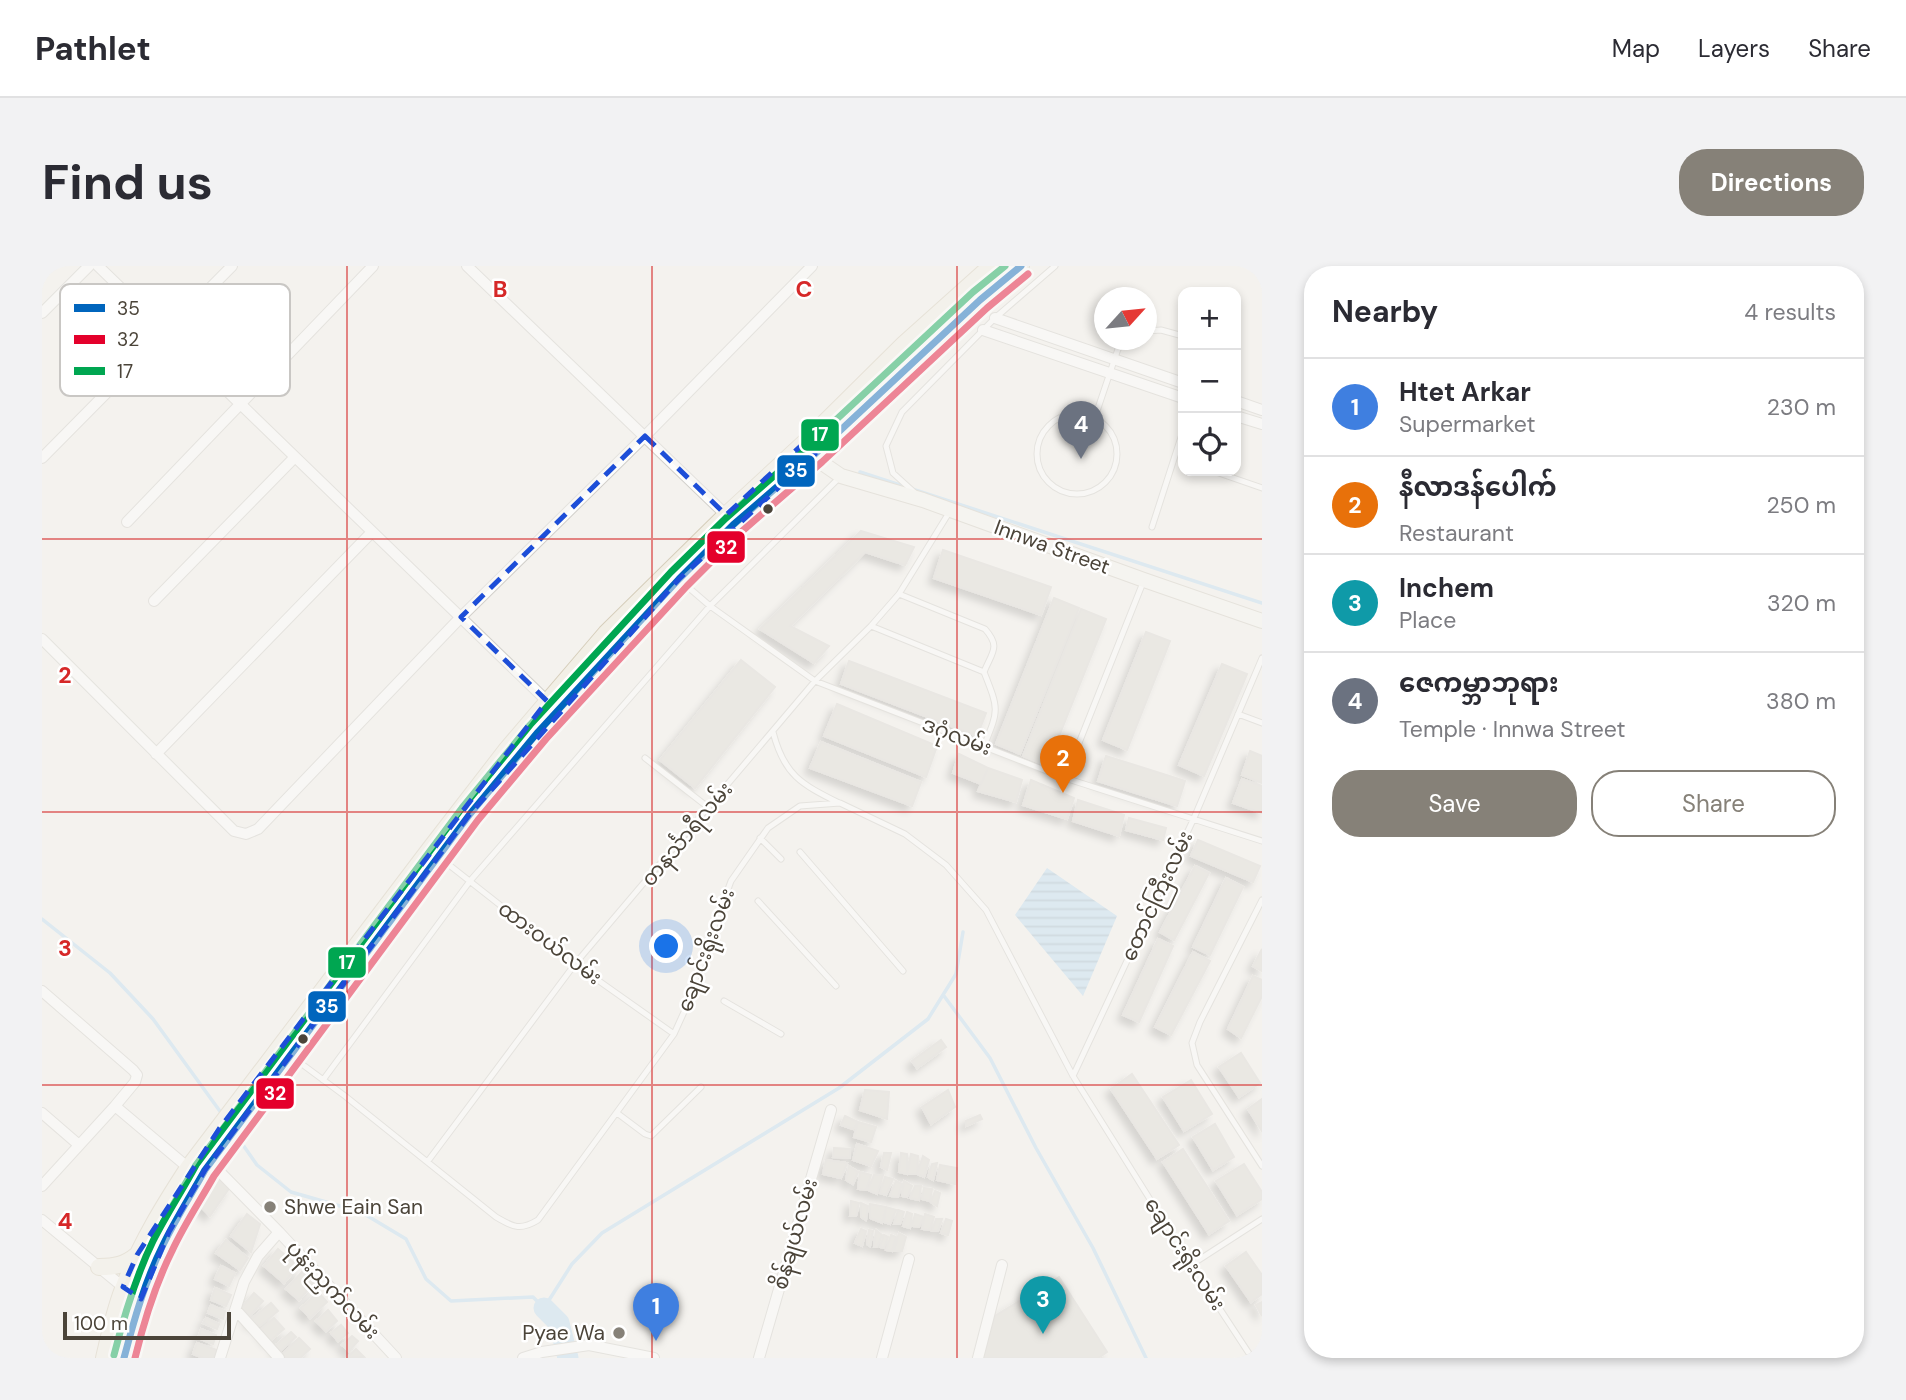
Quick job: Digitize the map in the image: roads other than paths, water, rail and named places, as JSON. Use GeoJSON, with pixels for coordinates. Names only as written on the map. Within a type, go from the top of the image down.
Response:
{"type":"FeatureCollection","features":[{"type":"Feature","properties":{"kind":"main road"},"geometry":{"type":"LineString","coordinates":[[810,448],[904,344],[990,266]]}},
{"type":"Feature","properties":{"kind":"main road"},"geometry":{"type":"LineString","coordinates":[[103,1358],[123,1287],[156,1219],[195,1173],[227,1126],[257,1090],[434,853],[538,732],[552,706],[606,633],[810,448],[1021,266]]}},
{"type":"Feature","properties":{"kind":"main road"},"geometry":{"type":"LineString","coordinates":[[552,706],[679,579],[729,520]]}},
{"type":"Feature","properties":{"kind":"main road"},"geometry":{"type":"LineString","coordinates":[[124,1358],[141,1299],[195,1173],[211,1162],[227,1126]]}},
{"type":"Feature","properties":{"kind":"main road"},"geometry":{"type":"LineString","coordinates":[[99,1267],[113,1268],[127,1263],[137,1255]]}},
{"type":"Feature","properties":{"kind":"street"},"geometry":{"type":"LineString","coordinates":[[71,284],[89,266]]}},
{"type":"Feature","properties":{"kind":"street"},"geometry":{"type":"LineString","coordinates":[[98,266],[117,284]]}},
{"type":"Feature","properties":{"kind":"street"},"geometry":{"type":"LineString","coordinates":[[214,284],[232,266]]}},
{"type":"Feature","properties":{"kind":"street"},"geometry":{"type":"LineString","coordinates":[[290,352],[373,266]]}},
{"type":"Feature","properties":{"kind":"street"},"geometry":{"type":"LineString","coordinates":[[467,266],[729,520]]}},
{"type":"Feature","properties":{"kind":"street"},"geometry":{"type":"LineString","coordinates":[[42,639],[234,831],[246,834],[258,829],[461,617],[645,436],[812,266]]}},
{"type":"Feature","properties":{"kind":"street"},"geometry":{"type":"LineString","coordinates":[[42,313],[60,295]]}},
{"type":"Feature","properties":{"kind":"street"},"geometry":{"type":"LineString","coordinates":[[995,318],[1178,381]]}},
{"type":"Feature","properties":{"kind":"street"},"geometry":{"type":"LineString","coordinates":[[983,330],[1178,396]]}},
{"type":"Feature","properties":{"kind":"street"},"geometry":{"type":"LineString","coordinates":[[1031,347],[1037,332]]}},
{"type":"Feature","properties":{"kind":"street"},"geometry":{"type":"LineString","coordinates":[[42,458],[103,396]]}},
{"type":"Feature","properties":{"kind":"street"},"geometry":{"type":"LineString","coordinates":[[232,396],[552,706]]}},
{"type":"Feature","properties":{"kind":"street"},"geometry":{"type":"LineString","coordinates":[[127,522],[248,396]]}},
{"type":"Feature","properties":{"kind":"street"},"geometry":{"type":"LineString","coordinates":[[1241,403],[1262,410]]}},
{"type":"Feature","properties":{"kind":"street"},"geometry":{"type":"LineString","coordinates":[[1241,418],[1262,424]]}},
{"type":"Feature","properties":{"kind":"street"},"geometry":{"type":"LineString","coordinates":[[810,448],[825,465],[841,476]]}},
{"type":"Feature","properties":{"kind":"street"},"geometry":{"type":"LineString","coordinates":[[154,601],[295,457]]}},
{"type":"Feature","properties":{"kind":"street","name":"Innwa Street"},"geometry":{"type":"LineString","coordinates":[[841,476],[923,500],[1262,621]]}},
{"type":"Feature","properties":{"kind":"street"},"geometry":{"type":"LineString","coordinates":[[156,754],[372,532]]}},
{"type":"Feature","properties":{"kind":"street"},"geometry":{"type":"LineString","coordinates":[[42,991],[137,1076],[115,1106],[42,1186]]}},
{"type":"Feature","properties":{"kind":"street"},"geometry":{"type":"LineString","coordinates":[[115,1106],[195,1173]]}},
{"type":"Feature","properties":{"kind":"street","name":"စိန်ချယ်လမ်း"},"geometry":{"type":"LineString","coordinates":[[759,1358],[831,1110]]}},
{"type":"Feature","properties":{"kind":"street"},"geometry":{"type":"LineString","coordinates":[[42,1113],[79,1145]]}},
{"type":"Feature","properties":{"kind":"street","name":"ပုန်းညှက်လမ်း"},"geometry":{"type":"LineString","coordinates":[[211,1162],[396,1358]]}},
{"type":"Feature","properties":{"kind":"street"},"geometry":{"type":"LineString","coordinates":[[42,1220],[141,1299]]}},
{"type":"Feature","properties":{"kind":"street"},"geometry":{"type":"LineString","coordinates":[[220,1358],[244,1282],[258,1256],[279,1232]]}},
{"type":"Feature","properties":{"kind":"street"},"geometry":{"type":"LineString","coordinates":[[882,1358],[909,1259]]}},
{"type":"Feature","properties":{"kind":"street"},"geometry":{"type":"LineString","coordinates":[[978,1358],[1002,1265]]}},
{"type":"Feature","properties":{"kind":"street"},"geometry":{"type":"LineString","coordinates":[[236,1310],[279,1358]]}},
{"type":"Feature","properties":{"kind":"street"},"geometry":{"type":"LineString","coordinates":[[523,1358],[542,1352],[589,1345],[654,1358]]}},
{"type":"Feature","properties":{"kind":"lane"},"geometry":{"type":"LineString","coordinates":[[923,500],[893,473],[886,446],[902,412],[995,318],[1055,266]]}},
{"type":"Feature","properties":{"kind":"lane"},"geometry":{"type":"LineString","coordinates":[[1157,330],[1178,335]]}},
{"type":"Feature","properties":{"kind":"lane"},"geometry":{"type":"LineString","coordinates":[[1095,417],[1118,350]]}},
{"type":"Feature","properties":{"kind":"lane"},"geometry":{"type":"LineString","coordinates":[[1080,413],[1095,417],[1108,427],[1116,441],[1118,457],[1114,472],[1104,485],[1090,493],[1075,495],[1059,491],[1046,481],[1038,467],[1036,451],[1041,436],[1050,423],[1064,415],[1080,413]]}},
{"type":"Feature","properties":{"kind":"lane"},"geometry":{"type":"LineString","coordinates":[[1152,527],[1178,447]]}},
{"type":"Feature","properties":{"kind":"lane"},"geometry":{"type":"LineString","coordinates":[[323,1080],[470,881],[710,606],[841,476]]}},
{"type":"Feature","properties":{"kind":"lane"},"geometry":{"type":"LineString","coordinates":[[1227,476],[1262,488]]}},
{"type":"Feature","properties":{"kind":"lane","name":"တနင်္သာရီလမ်း"},"geometry":{"type":"LineString","coordinates":[[428,1161],[575,964],[815,681],[899,594],[950,511]]}},
{"type":"Feature","properties":{"kind":"lane","name":"ဒဂုံလမ်း"},"geometry":{"type":"LineString","coordinates":[[679,579],[710,606],[815,681],[1065,778],[1262,841]]}},
{"type":"Feature","properties":{"kind":"lane"},"geometry":{"type":"LineString","coordinates":[[1065,778],[1144,580]]}},
{"type":"Feature","properties":{"kind":"lane"},"geometry":{"type":"LineString","coordinates":[[899,594],[985,629],[994,638],[995,645],[984,672],[996,703],[995,717],[984,746]]}},
{"type":"Feature","properties":{"kind":"lane"},"geometry":{"type":"LineString","coordinates":[[871,626],[984,672]]}},
{"type":"Feature","properties":{"kind":"lane","name":"တောင်ကြီးလမ်း"},"geometry":{"type":"LineString","coordinates":[[1073,1076],[1194,818],[1262,658]]}},
{"type":"Feature","properties":{"kind":"lane"},"geometry":{"type":"LineString","coordinates":[[1238,714],[1262,723]]}},
{"type":"Feature","properties":{"kind":"lane"},"geometry":{"type":"LineString","coordinates":[[773,732],[777,750],[785,765],[802,783],[840,803]]}},
{"type":"Feature","properties":{"kind":"lane"},"geometry":{"type":"LineString","coordinates":[[646,758],[709,808]]}},
{"type":"Feature","properties":{"kind":"lane","name":"ချောင်းရိုးလမ်း"},"geometry":{"type":"LineString","coordinates":[[286,1051],[496,1217],[513,1227],[529,1226],[538,1220],[674,1034],[689,1001],[731,881],[760,838],[768,828],[800,806],[840,803],[905,834],[946,865],[986,911],[1073,1076],[1252,1358]]}},
{"type":"Feature","properties":{"kind":"lane"},"geometry":{"type":"LineString","coordinates":[[760,838],[781,859]]}},
{"type":"Feature","properties":{"kind":"lane"},"geometry":{"type":"LineString","coordinates":[[800,852],[903,971]]}},
{"type":"Feature","properties":{"kind":"lane","name":"ထားဝယ်လမ်း"},"geometry":{"type":"LineString","coordinates":[[434,853],[575,964],[674,1034]]}},
{"type":"Feature","properties":{"kind":"lane"},"geometry":{"type":"LineString","coordinates":[[1262,900],[1192,1043],[1197,1065],[1262,1166]]}},
{"type":"Feature","properties":{"kind":"lane"},"geometry":{"type":"LineString","coordinates":[[758,901],[836,986]]}},
{"type":"Feature","properties":{"kind":"lane"},"geometry":{"type":"LineString","coordinates":[[724,1001],[781,1034]]}},
{"type":"Feature","properties":{"kind":"lane"},"geometry":{"type":"LineString","coordinates":[[617,1113],[651,1136],[701,1087]]}},
{"type":"Feature","properties":{"kind":"lane"},"geometry":{"type":"LineString","coordinates":[[1191,1265],[1262,1219]]}},
{"type":"Feature","properties":{"kind":"water"},"geometry":{"type":"Polygon","coordinates":[[[1047,868],[1117,916],[1083,996],[1015,915],[1047,868]]]}},
{"type":"Feature","properties":{"kind":"waterway"},"geometry":{"type":"LineString","coordinates":[[860,472],[1262,603]]}},
{"type":"Feature","properties":{"kind":"waterway"},"geometry":{"type":"LineString","coordinates":[[42,919],[110,973],[153,1019],[222,1114]]}},
{"type":"Feature","properties":{"kind":"waterway"},"geometry":{"type":"LineString","coordinates":[[236,1135],[257,1165],[291,1192],[361,1212],[406,1239],[426,1279],[451,1301],[533,1297],[544,1308],[572,1264],[602,1233],[839,1088],[928,1019],[956,974],[963,932]]}},
{"type":"Feature","properties":{"kind":"waterway"},"geometry":{"type":"LineString","coordinates":[[944,996],[990,1058],[1036,1148],[1093,1248],[1146,1358]]}},
{"type":"Feature","properties":{"kind":"waterway"},"geometry":{"type":"LineString","coordinates":[[544,1308],[559,1323],[568,1358]]}},
{"type":"Feature","properties":{"kind":"place","name":"ဇေကမ္ဘာဘုရား"},"geometry":{"type":"Point","coordinates":[1081,459]}},
{"type":"Feature","properties":{"kind":"place","name":"နီလာဒန်ပေါက်"},"geometry":{"type":"Point","coordinates":[1063,793]}},
{"type":"Feature","properties":{"kind":"place","name":"Shwe Eain San"},"geometry":{"type":"Point","coordinates":[270,1207]}},
{"type":"Feature","properties":{"kind":"place","name":"Pyae Wa"},"geometry":{"type":"Point","coordinates":[619,1333]}},
{"type":"Feature","properties":{"kind":"place","name":"Inchem"},"geometry":{"type":"Point","coordinates":[1043,1334]}},
{"type":"Feature","properties":{"kind":"place","name":"Htet Arkar"},"geometry":{"type":"Point","coordinates":[656,1341]}}]}
